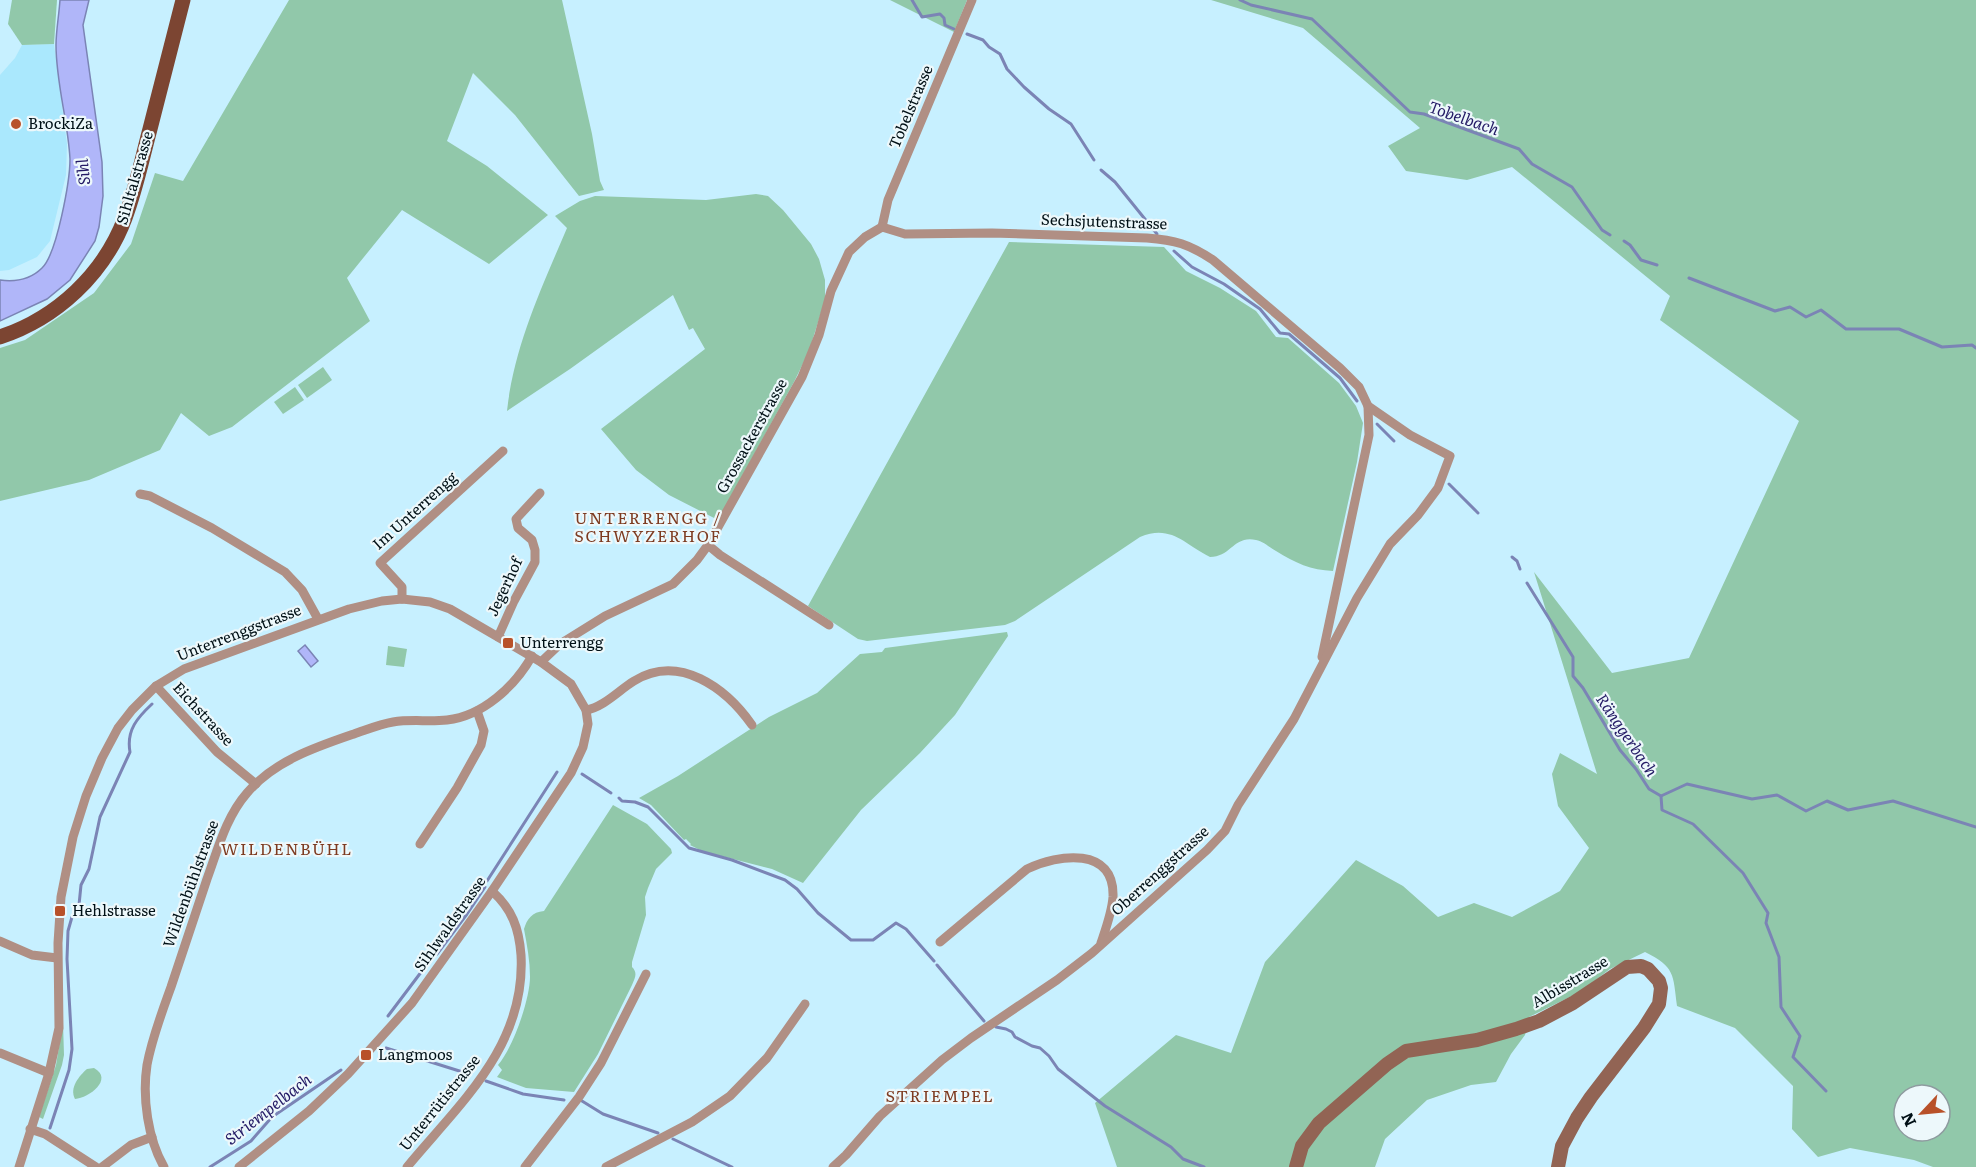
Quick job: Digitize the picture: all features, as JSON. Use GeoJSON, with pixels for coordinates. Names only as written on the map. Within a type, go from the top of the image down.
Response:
{"type":"FeatureCollection","features":[{"type":"Feature","properties":{"kind":"main road","name":"Sihltalstrasse"},"geometry":{"type":"LineString","coordinates":[[0,337],[38,320],[68,300],[93,273],[114,241],[130,203],[183,0]]}},
{"type":"Feature","properties":{"kind":"main road","name":"Albisstrasse"},"geometry":{"type":"LineString","coordinates":[[1296,1167],[1302,1146],[1319,1123],[1406,1051],[1477,1040],[1516,1029],[1539,1021],[1573,1003],[1627,967],[1641,966],[1648,969],[1659,981],[1661,988],[1659,1004],[1644,1028],[1577,1118],[1562,1146],[1558,1167]]}},
{"type":"Feature","properties":{"kind":"street","name":"Tobelstrasse"},"geometry":{"type":"LineString","coordinates":[[882,227],[888,201],[972,0]]}},
{"type":"Feature","properties":{"kind":"street","name":"Sechsjutenstrasse"},"geometry":{"type":"LineString","coordinates":[[882,227],[905,234],[1002,233],[1147,238],[1172,240],[1192,246],[1213,260],[1340,368],[1359,387],[1368,406],[1369,435],[1319,668]]}},
{"type":"Feature","properties":{"kind":"street","name":"Grossackerstrasse"},"geometry":{"type":"LineString","coordinates":[[542,662],[560,644],[605,616],[673,584],[695,563],[708,545],[802,377],[819,335],[831,291],[849,252],[865,237],[882,227]]}},
{"type":"Feature","properties":{"kind":"street","name":"Sechsjutenstrasse"},"geometry":{"type":"LineString","coordinates":[[1368,406],[1410,435],[1450,456]]}},
{"type":"Feature","properties":{"kind":"street","name":"Im Unterrengg"},"geometry":{"type":"LineString","coordinates":[[402,599],[402,587],[380,563],[503,451]]}},
{"type":"Feature","properties":{"kind":"street","name":"Oberrenggstrasse"},"geometry":{"type":"LineString","coordinates":[[833,1167],[880,1116],[942,1060],[1057,980],[1101,944],[1226,831],[1238,805],[1294,719],[1357,598],[1390,544],[1418,515],[1438,489],[1450,456]]}},
{"type":"Feature","properties":{"kind":"street","name":"Jegerhof"},"geometry":{"type":"LineString","coordinates":[[498,637],[535,562],[532,540],[518,528],[516,519],[540,493]]}},
{"type":"Feature","properties":{"kind":"street"},"geometry":{"type":"LineString","coordinates":[[140,494],[150,496],[212,528],[285,572],[302,590],[318,619]]}},
{"type":"Feature","properties":{"kind":"street"},"geometry":{"type":"LineString","coordinates":[[708,545],[829,625]]}},
{"type":"Feature","properties":{"kind":"street","name":"Unterrenggstrasse"},"geometry":{"type":"LineString","coordinates":[[19,1167],[49,1073],[59,1028],[57,958],[61,897],[67,862],[86,796],[102,758],[118,729],[132,710],[156,686],[197,663],[318,619],[365,604],[402,599],[430,602],[450,609],[542,662]]}},
{"type":"Feature","properties":{"kind":"street","name":"Wildenbühlstrasse"},"geometry":{"type":"LineString","coordinates":[[164,1167],[152,1137],[146,1088],[147,1067],[152,1044],[187,937],[224,833],[239,803],[256,784],[279,766],[301,754],[390,722],[450,720],[477,711],[506,690],[531,656]]}},
{"type":"Feature","properties":{"kind":"street"},"geometry":{"type":"LineString","coordinates":[[542,662],[571,684],[586,710],[601,704],[636,679],[652,672],[675,670],[692,675],[732,700],[752,725]]}},
{"type":"Feature","properties":{"kind":"street","name":"Eichstrasse"},"geometry":{"type":"LineString","coordinates":[[156,686],[217,752],[256,784]]}},
{"type":"Feature","properties":{"kind":"street","name":"Sihlwaldstrasse"},"geometry":{"type":"LineString","coordinates":[[239,1167],[309,1111],[382,1038],[412,1003],[492,891],[571,773],[587,734],[586,710]]}},
{"type":"Feature","properties":{"kind":"street"},"geometry":{"type":"LineString","coordinates":[[420,844],[457,788],[481,745],[484,731],[477,711]]}},
{"type":"Feature","properties":{"kind":"street"},"geometry":{"type":"LineString","coordinates":[[940,942],[1027,869],[1056,858],[1083,857],[1094,861],[1109,877],[1113,898],[1101,944]]}},
{"type":"Feature","properties":{"kind":"street","name":"Unterrütistrasse"},"geometry":{"type":"LineString","coordinates":[[406,1167],[482,1077],[500,1051],[514,1020],[520,993],[522,967],[520,940],[511,912],[504,901],[492,891]]}},
{"type":"Feature","properties":{"kind":"street"},"geometry":{"type":"LineString","coordinates":[[0,940],[32,955],[57,958]]}},
{"type":"Feature","properties":{"kind":"street"},"geometry":{"type":"LineString","coordinates":[[530,1165],[601,1063],[646,974]]}},
{"type":"Feature","properties":{"kind":"street"},"geometry":{"type":"LineString","coordinates":[[606,1167],[692,1122],[730,1096],[767,1058],[805,1004]]}},
{"type":"Feature","properties":{"kind":"street"},"geometry":{"type":"LineString","coordinates":[[0,1053],[49,1073]]}},
{"type":"Feature","properties":{"kind":"street"},"geometry":{"type":"LineString","coordinates":[[30,1129],[45,1134],[96,1167]]}},
{"type":"Feature","properties":{"kind":"street"},"geometry":{"type":"LineString","coordinates":[[102,1167],[131,1145],[152,1137]]}},
{"type":"Feature","properties":{"kind":"shaded area"},"geometry":{"type":"Polygon","coordinates":[[[54,44],[67,144],[66,175],[50,241],[37,257],[9,270],[0,271],[0,75],[15,58],[22,45],[54,44]]]}},
{"type":"Feature","properties":{"kind":"green space"},"geometry":{"type":"Polygon","coordinates":[[[12,0],[57,0],[54,44],[22,45],[8,24],[12,0]]]}},
{"type":"Feature","properties":{"kind":"green space"},"geometry":{"type":"Polygon","coordinates":[[[289,0],[562,0],[592,134],[600,181],[604,190],[579,196],[515,115],[473,73],[447,141],[487,166],[548,215],[489,264],[402,210],[347,278],[370,321],[232,427],[209,436],[181,413],[160,450],[89,480],[0,501],[0,348],[25,340],[94,293],[131,244],[155,173],[183,181],[289,0]]]}},
{"type":"Feature","properties":{"kind":"green space"},"geometry":{"type":"Polygon","coordinates":[[[890,0],[967,0],[954,32],[890,0]]]}},
{"type":"Feature","properties":{"kind":"green space"},"geometry":{"type":"Polygon","coordinates":[[[1211,0],[1976,0],[1976,1167],[1933,1167],[1914,1160],[1850,1148],[1818,1157],[1792,1129],[1793,1086],[1735,1028],[1677,1006],[1671,973],[1662,962],[1645,952],[1610,969],[1580,992],[1529,1017],[1525,1035],[1511,1054],[1496,1082],[1471,1085],[1427,1100],[1385,1139],[1375,1167],[1117,1167],[1095,1103],[1176,1035],[1231,1053],[1265,962],[1356,860],[1403,886],[1438,917],[1474,903],[1512,917],[1560,891],[1589,848],[1558,806],[1552,774],[1560,753],[1597,774],[1534,572],[1612,673],[1689,658],[1799,421],[1660,320],[1670,296],[1512,167],[1467,180],[1406,171],[1388,146],[1420,128],[1303,28],[1211,0]]]}},
{"type":"Feature","properties":{"kind":"green space"},"geometry":{"type":"Polygon","coordinates":[[[756,194],[768,196],[783,210],[811,244],[819,259],[825,280],[825,300],[809,351],[794,382],[718,520],[669,495],[636,470],[601,429],[705,349],[693,328],[689,330],[673,295],[507,411],[522,340],[567,228],[555,216],[580,201],[595,196],[706,200],[756,194]]]}},
{"type":"Feature","properties":{"kind":"green space"},"geometry":{"type":"Polygon","coordinates":[[[1009,242],[1164,247],[1186,271],[1220,288],[1256,311],[1276,337],[1288,338],[1339,383],[1356,406],[1363,423],[1357,462],[1333,571],[1303,565],[1256,540],[1242,541],[1223,554],[1210,557],[1177,537],[1160,533],[1140,537],[1015,621],[1005,625],[867,641],[858,639],[808,606],[1009,242]]]}},
{"type":"Feature","properties":{"kind":"green space"},"geometry":{"type":"Polygon","coordinates":[[[323,367],[332,380],[307,398],[298,385],[323,367]]]}},
{"type":"Feature","properties":{"kind":"green space"},"geometry":{"type":"Polygon","coordinates":[[[295,387],[304,400],[283,414],[274,402],[295,387]]]}},
{"type":"Feature","properties":{"kind":"green space"},"geometry":{"type":"Polygon","coordinates":[[[1007,632],[1008,636],[955,715],[920,753],[861,810],[803,883],[772,869],[702,851],[690,845],[651,805],[639,798],[678,776],[769,717],[817,693],[860,654],[882,652],[885,648],[1007,632]]]}},
{"type":"Feature","properties":{"kind":"green space"},"geometry":{"type":"Polygon","coordinates":[[[388,646],[407,649],[404,667],[386,665],[388,646]]]}},
{"type":"Feature","properties":{"kind":"green space"},"geometry":{"type":"Polygon","coordinates":[[[613,805],[647,824],[671,849],[672,853],[656,869],[645,897],[646,915],[632,962],[635,978],[598,1054],[574,1092],[526,1088],[497,1077],[502,1070],[498,1065],[520,1023],[527,998],[530,977],[524,929],[531,917],[544,911],[613,805]]]}},
{"type":"Feature","properties":{"kind":"green space"},"geometry":{"type":"Polygon","coordinates":[[[63,1023],[62,1065],[43,1119],[39,1117],[56,1065],[63,1023]]]}},
{"type":"Feature","properties":{"kind":"green space"},"geometry":{"type":"Polygon","coordinates":[[[94,1068],[100,1072],[101,1077],[97,1087],[87,1095],[75,1099],[73,1091],[76,1082],[87,1069],[94,1068]]]}},
{"type":"Feature","properties":{"kind":"water","name":"Sihl"},"geometry":{"type":"Polygon","coordinates":[[[60,0],[89,0],[83,25],[102,162],[103,196],[99,227],[95,241],[70,280],[47,299],[0,321],[0,280],[11,281],[33,275],[48,260],[57,233],[68,183],[70,159],[56,40],[60,0]]]}},
{"type":"Feature","properties":{"kind":"water"},"geometry":{"type":"Polygon","coordinates":[[[305,645],[318,661],[311,667],[298,651],[305,645]]]}},
{"type":"Feature","properties":{"kind":"waterway","name":"Ränggerbach"},"geometry":{"type":"LineString","coordinates":[[912,0],[922,17],[940,14],[944,18],[945,25],[954,29]]}},
{"type":"Feature","properties":{"kind":"waterway","name":"Tobelbach"},"geometry":{"type":"LineString","coordinates":[[1240,0],[1251,5],[1312,19],[1410,112],[1424,114],[1519,149],[1532,164],[1572,187],[1602,230],[1610,235]]}},
{"type":"Feature","properties":{"kind":"waterway","name":"Ränggerbach"},"geometry":{"type":"LineString","coordinates":[[967,34],[983,40],[1000,54],[1007,69],[1024,87],[1049,109],[1071,124],[1094,160]]}},
{"type":"Feature","properties":{"kind":"waterway","name":"Ränggerbach"},"geometry":{"type":"LineString","coordinates":[[1101,170],[1115,182],[1157,234]]}},
{"type":"Feature","properties":{"kind":"waterway","name":"Tobelbach"},"geometry":{"type":"LineString","coordinates":[[1624,241],[1630,245],[1641,260],[1657,265]]}},
{"type":"Feature","properties":{"kind":"waterway","name":"Ränggerbach"},"geometry":{"type":"LineString","coordinates":[[1174,251],[1192,267],[1224,284],[1260,309],[1280,333],[1289,334],[1340,378],[1357,401]]}},
{"type":"Feature","properties":{"kind":"waterway","name":"Tobelbach"},"geometry":{"type":"LineString","coordinates":[[1689,278],[1775,311],[1790,307],[1806,317],[1821,310],[1846,329],[1899,329],[1942,347],[1972,345],[1976,348]]}},
{"type":"Feature","properties":{"kind":"waterway","name":"Ränggerbach"},"geometry":{"type":"LineString","coordinates":[[1377,424],[1394,441]]}},
{"type":"Feature","properties":{"kind":"waterway","name":"Ränggerbach"},"geometry":{"type":"LineString","coordinates":[[1449,484],[1478,513]]}},
{"type":"Feature","properties":{"kind":"waterway","name":"Ränggerbach"},"geometry":{"type":"LineString","coordinates":[[1512,557],[1517,561],[1520,569]]}},
{"type":"Feature","properties":{"kind":"waterway","name":"Ränggerbach"},"geometry":{"type":"LineString","coordinates":[[1527,583],[1573,657],[1573,676],[1583,688],[1620,750],[1649,789],[1661,796],[1662,810],[1693,824],[1743,873],[1768,913],[1766,923],[1779,957],[1781,1007],[1800,1036],[1793,1057],[1826,1091]]}},
{"type":"Feature","properties":{"kind":"waterway"},"geometry":{"type":"LineString","coordinates":[[50,1128],[69,1070],[72,1049],[67,959],[68,931],[79,905],[81,885],[89,869],[100,817],[130,752],[130,737],[134,725],[152,704]]}},
{"type":"Feature","properties":{"kind":"waterway","name":"Striempelbach"},"geometry":{"type":"LineString","coordinates":[[487,881],[557,772]]}},
{"type":"Feature","properties":{"kind":"waterway","name":"Striempelbach"},"geometry":{"type":"LineString","coordinates":[[582,774],[611,793]]}},
{"type":"Feature","properties":{"kind":"waterway"},"geometry":{"type":"LineString","coordinates":[[1661,796],[1687,784],[1752,799],[1777,795],[1806,811],[1827,801],[1848,810],[1893,801],[1976,827]]}},
{"type":"Feature","properties":{"kind":"waterway","name":"Striempelbach"},"geometry":{"type":"LineString","coordinates":[[619,798],[622,801],[635,802],[648,807],[689,848],[732,860],[785,880],[797,889],[818,913],[851,940],[873,940],[896,923],[906,929],[934,961]]}},
{"type":"Feature","properties":{"kind":"waterway","name":"Striempelbach"},"geometry":{"type":"LineString","coordinates":[[437,954],[485,887]]}},
{"type":"Feature","properties":{"kind":"waterway","name":"Striempelbach"},"geometry":{"type":"LineString","coordinates":[[388,1016],[431,959]]}},
{"type":"Feature","properties":{"kind":"waterway"},"geometry":{"type":"LineString","coordinates":[[937,965],[984,1021]]}},
{"type":"Feature","properties":{"kind":"waterway"},"geometry":{"type":"LineString","coordinates":[[996,1027],[1006,1029],[1015,1037],[1040,1048],[1058,1069],[1105,1106],[1171,1147],[1183,1159],[1204,1167]]}},
{"type":"Feature","properties":{"kind":"waterway"},"geometry":{"type":"LineString","coordinates":[[386,1048],[469,1074]]}},
{"type":"Feature","properties":{"kind":"waterway","name":"Striempelbach"},"geometry":{"type":"LineString","coordinates":[[210,1167],[251,1141],[272,1117],[341,1070]]}},
{"type":"Feature","properties":{"kind":"waterway"},"geometry":{"type":"LineString","coordinates":[[486,1081],[523,1094],[564,1100]]}},
{"type":"Feature","properties":{"kind":"waterway"},"geometry":{"type":"LineString","coordinates":[[582,1101],[603,1114],[658,1133]]}},
{"type":"Feature","properties":{"kind":"waterway"},"geometry":{"type":"LineString","coordinates":[[673,1139],[732,1167]]}},
{"type":"Feature","properties":{"kind":"place","name":"BrockiZa"},"geometry":{"type":"Point","coordinates":[16,124]}},
{"type":"Feature","properties":{"kind":"place","name":"Unterrengg"},"geometry":{"type":"Point","coordinates":[508,643]}},
{"type":"Feature","properties":{"kind":"place","name":"Hehlstrasse"},"geometry":{"type":"Point","coordinates":[60,911]}},
{"type":"Feature","properties":{"kind":"place","name":"Langmoos"},"geometry":{"type":"Point","coordinates":[366,1055]}},
{"type":"Feature","properties":{"kind":"district","name":"UNTERRENGG / SCHWYZERHOF"},"geometry":{"type":"Point","coordinates":[648,527]}},
{"type":"Feature","properties":{"kind":"district","name":"WILDENBÜHL"},"geometry":{"type":"Point","coordinates":[287,849]}},
{"type":"Feature","properties":{"kind":"district","name":"STRIEMPEL"},"geometry":{"type":"Point","coordinates":[940,1096]}}]}
